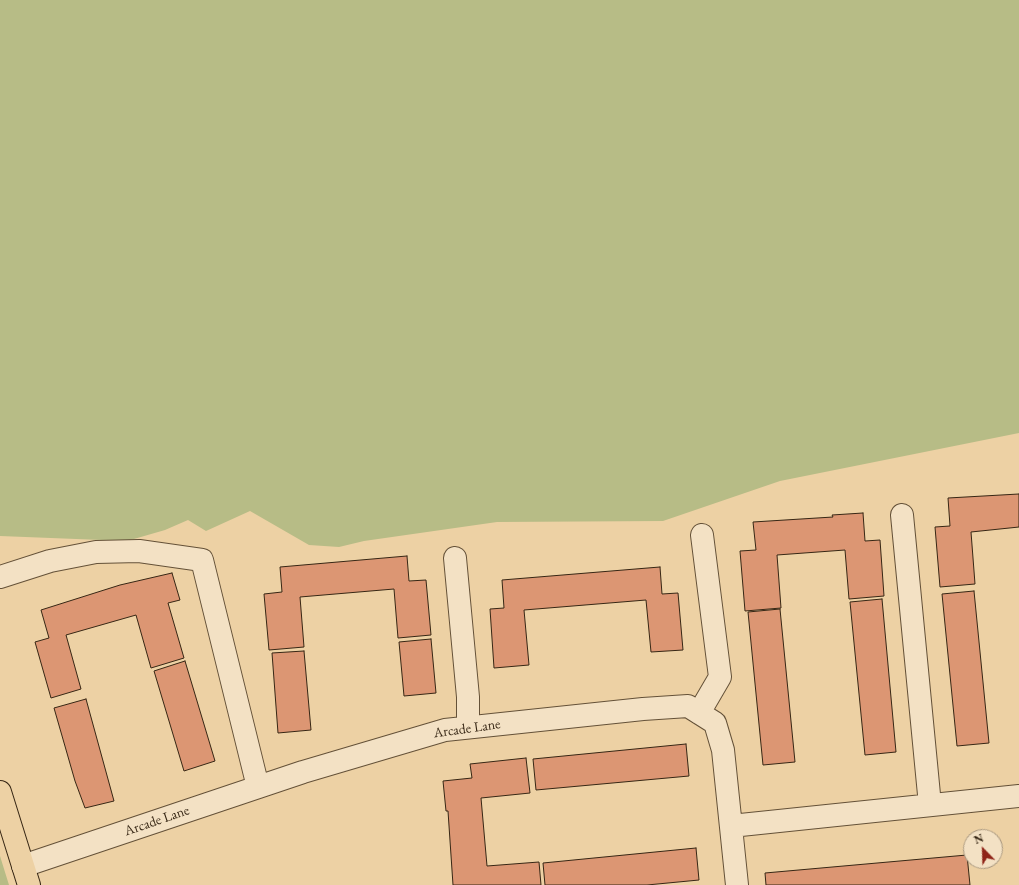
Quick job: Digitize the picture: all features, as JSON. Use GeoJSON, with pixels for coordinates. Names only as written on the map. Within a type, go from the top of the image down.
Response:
{"type":"FeatureCollection","features":[{"type":"Feature","properties":{"kind":"highway"},"geometry":{"type":"LineString","coordinates":[[0,792],[26,876]]}},
{"type":"Feature","properties":{"kind":"street"},"geometry":{"type":"LineString","coordinates":[[902,515],[930,805]]}},
{"type":"Feature","properties":{"kind":"street"},"geometry":{"type":"LineString","coordinates":[[699,713],[720,677],[702,535]]}},
{"type":"Feature","properties":{"kind":"street"},"geometry":{"type":"LineString","coordinates":[[0,577],[50,561],[96,552],[139,551],[202,560],[258,787]]}},
{"type":"Feature","properties":{"kind":"street"},"geometry":{"type":"LineString","coordinates":[[455,558],[468,697],[468,727]]}},
{"type":"Feature","properties":{"kind":"street","name":"Arcade Lane"},"geometry":{"type":"LineString","coordinates":[[26,876],[258,787],[445,730],[688,706],[715,723],[723,750],[737,885]]}},
{"type":"Feature","properties":{"kind":"street"},"geometry":{"type":"LineString","coordinates":[[731,826],[1019,796]]}},
{"type":"Feature","properties":{"kind":"green space"},"geometry":{"type":"Polygon","coordinates":[[[0,0],[1019,0],[1019,433],[780,481],[663,521],[497,522],[364,541],[339,547],[309,545],[250,511],[206,531],[188,520],[165,530],[127,541],[0,536],[0,0]]]}},
{"type":"Feature","properties":{"kind":"green space"},"geometry":{"type":"Polygon","coordinates":[[[0,856],[9,885],[0,885],[0,856]]]}},
{"type":"Feature","properties":{"kind":"building"},"geometry":{"type":"Polygon","coordinates":[[[1019,494],[1019,527],[971,532],[975,584],[940,587],[935,527],[950,526],[948,498],[1019,494]]]}},
{"type":"Feature","properties":{"kind":"building"},"geometry":{"type":"Polygon","coordinates":[[[863,513],[865,541],[880,540],[884,596],[849,599],[845,550],[777,555],[781,608],[745,611],[740,551],[756,550],[753,522],[833,517],[832,515],[863,513]]]}},
{"type":"Feature","properties":{"kind":"building"},"geometry":{"type":"Polygon","coordinates":[[[407,556],[409,581],[426,580],[431,635],[398,638],[394,589],[300,597],[304,647],[269,650],[264,594],[282,592],[280,567],[407,556]]]}},
{"type":"Feature","properties":{"kind":"building"},"geometry":{"type":"Polygon","coordinates":[[[660,567],[662,594],[678,593],[683,650],[651,652],[646,600],[524,610],[529,665],[494,668],[490,609],[504,608],[502,580],[660,567]]]}},
{"type":"Feature","properties":{"kind":"building"},"geometry":{"type":"Polygon","coordinates":[[[172,573],[180,600],[168,603],[184,658],[151,668],[136,615],[66,635],[81,689],[51,698],[35,642],[49,638],[41,610],[120,585],[172,573]]]}},
{"type":"Feature","properties":{"kind":"building"},"geometry":{"type":"Polygon","coordinates":[[[974,591],[989,743],[957,746],[942,594],[974,591]]]}},
{"type":"Feature","properties":{"kind":"building"},"geometry":{"type":"Polygon","coordinates":[[[882,599],[896,752],[865,755],[850,602],[882,599]]]}},
{"type":"Feature","properties":{"kind":"building"},"geometry":{"type":"Polygon","coordinates":[[[780,609],[795,762],[763,765],[748,612],[780,609]]]}},
{"type":"Feature","properties":{"kind":"building"},"geometry":{"type":"Polygon","coordinates":[[[431,639],[436,693],[404,696],[399,642],[431,639]]]}},
{"type":"Feature","properties":{"kind":"building"},"geometry":{"type":"Polygon","coordinates":[[[304,651],[311,730],[278,733],[272,653],[304,651]]]}},
{"type":"Feature","properties":{"kind":"building"},"geometry":{"type":"Polygon","coordinates":[[[185,661],[215,761],[184,771],[154,671],[185,661]]]}},
{"type":"Feature","properties":{"kind":"building"},"geometry":{"type":"Polygon","coordinates":[[[86,699],[114,801],[85,808],[75,781],[54,708],[86,699]]]}},
{"type":"Feature","properties":{"kind":"building"},"geometry":{"type":"Polygon","coordinates":[[[686,744],[689,776],[536,790],[533,759],[686,744]]]}},
{"type":"Feature","properties":{"kind":"building"},"geometry":{"type":"Polygon","coordinates":[[[526,758],[530,793],[481,798],[487,866],[539,862],[541,885],[453,885],[448,811],[446,811],[443,781],[472,778],[470,764],[526,758]]]}},
{"type":"Feature","properties":{"kind":"building"},"geometry":{"type":"Polygon","coordinates":[[[696,848],[699,880],[647,885],[545,885],[543,863],[696,848]]]}},
{"type":"Feature","properties":{"kind":"building"},"geometry":{"type":"Polygon","coordinates":[[[963,855],[963,869],[968,869],[970,885],[766,885],[765,873],[963,855]]]}}]}
